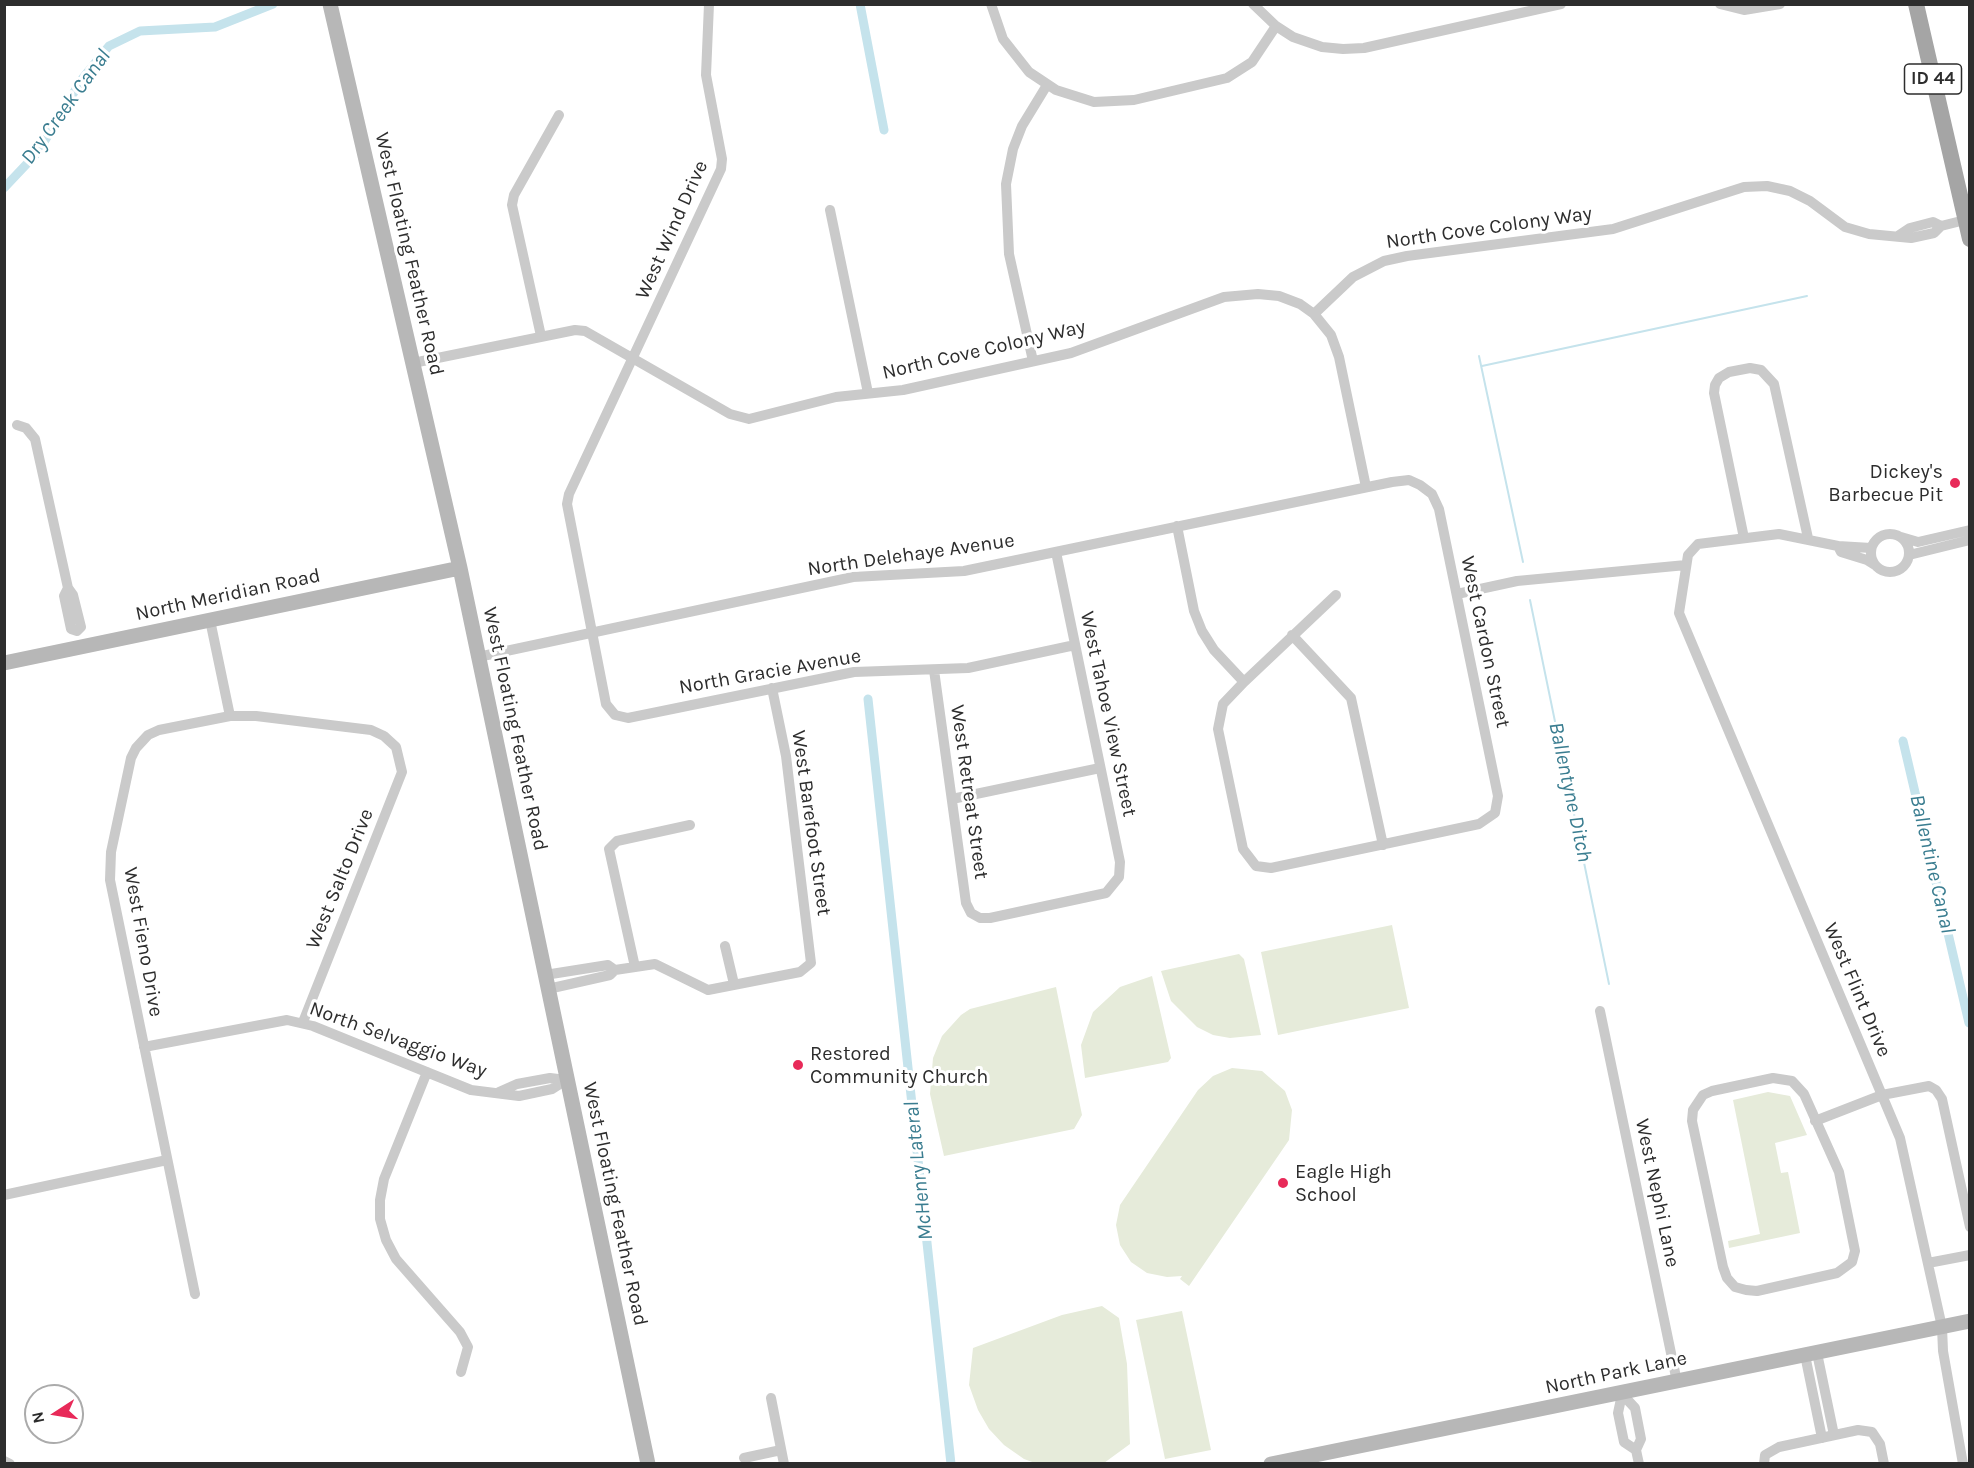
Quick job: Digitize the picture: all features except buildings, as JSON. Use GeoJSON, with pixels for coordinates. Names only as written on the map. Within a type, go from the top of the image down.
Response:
{"type":"FeatureCollection","features":[{"type":"Feature","properties":{"kind":"main road","name":"West Floating Feather Road"},"geometry":{"type":"LineString","coordinates":[[330,4],[460,568],[648,1464]]}},
{"type":"Feature","properties":{"kind":"main road","name":"ID 44"},"geometry":{"type":"LineString","coordinates":[[1916,4],[1970,239]]}},
{"type":"Feature","properties":{"kind":"main road","name":"North Meridian Road"},"geometry":{"type":"LineString","coordinates":[[4,663],[460,568]]}},
{"type":"Feature","properties":{"kind":"main road","name":"North Park Lane"},"geometry":{"type":"LineString","coordinates":[[1271,1464],[1970,1321]]}},
{"type":"Feature","properties":{"kind":"street","name":"West Wind Drive"},"geometry":{"type":"LineString","coordinates":[[615,715],[606,704],[567,504],[569,494],[722,169],[706,75],[709,4]]}},
{"type":"Feature","properties":{"kind":"street"},"geometry":{"type":"LineString","coordinates":[[991,4],[1008,48],[1029,72],[1047,85],[1075,98],[1114,102],[1218,81],[1236,74],[1252,62],[1276,26]]}},
{"type":"Feature","properties":{"kind":"street"},"geometry":{"type":"LineString","coordinates":[[1253,4],[1276,26],[1312,45],[1353,49],[1561,4]]}},
{"type":"Feature","properties":{"kind":"street"},"geometry":{"type":"LineString","coordinates":[[1720,4],[1754,10],[1780,4]]}},
{"type":"Feature","properties":{"kind":"street"},"geometry":{"type":"LineString","coordinates":[[1033,361],[1009,254],[1006,184],[1013,149],[1022,126],[1047,85]]}},
{"type":"Feature","properties":{"kind":"street"},"geometry":{"type":"LineString","coordinates":[[541,336],[512,205],[514,195],[559,115]]}},
{"type":"Feature","properties":{"kind":"street","name":"North Cove Colony Way"},"geometry":{"type":"LineString","coordinates":[[413,363],[566,331],[585,331],[730,414],[748,419],[809,402],[903,390],[1080,350],[1214,300],[1234,296],[1279,296],[1300,304],[1314,314],[1353,277],[1394,258],[1613,229],[1744,187],[1767,186],[1790,191],[1810,201],[1836,221],[1856,231],[1911,238],[1934,233],[1941,226],[1965,220]]}},
{"type":"Feature","properties":{"kind":"street"},"geometry":{"type":"LineString","coordinates":[[830,210],[868,393]]}},
{"type":"Feature","properties":{"kind":"street"},"geometry":{"type":"LineString","coordinates":[[1314,314],[1330,335],[1339,357],[1366,487]]}},
{"type":"Feature","properties":{"kind":"street"},"geometry":{"type":"LineString","coordinates":[[1808,538],[1774,384],[1761,370],[1750,368],[1719,378],[1715,385],[1744,538],[1779,534],[1808,538],[1838,546],[1871,548]]}},
{"type":"Feature","properties":{"kind":"street"},"geometry":{"type":"LineString","coordinates":[[17,425],[26,428],[35,439],[68,588],[64,596],[71,629],[77,631],[80,648]]}},
{"type":"Feature","properties":{"kind":"street","name":"North Delehaye Avenue"},"geometry":{"type":"LineString","coordinates":[[478,657],[854,577],[964,570],[1366,487],[1409,480],[1420,485]]}},
{"type":"Feature","properties":{"kind":"street","name":"West Cardon Street"},"geometry":{"type":"LineString","coordinates":[[1383,845],[1479,824],[1495,813],[1498,796],[1439,509],[1432,494],[1420,485]]}},
{"type":"Feature","properties":{"kind":"street"},"geometry":{"type":"LineString","coordinates":[[1177,526],[1194,611],[1202,631],[1214,650],[1244,682]]}},
{"type":"Feature","properties":{"kind":"street"},"geometry":{"type":"LineString","coordinates":[[1871,548],[1881,535],[1895,534],[1918,542],[1970,530]]}},
{"type":"Feature","properties":{"kind":"street"},"geometry":{"type":"LineString","coordinates":[[1838,546],[1841,552],[1867,560],[1886,572],[1898,570],[1907,562],[1909,548],[1901,537]]}},
{"type":"Feature","properties":{"kind":"street","name":"West Flint Drive"},"geometry":{"type":"LineString","coordinates":[[1744,538],[1703,542],[1694,547],[1686,565],[1678,604],[1683,625],[1900,1138],[1942,1327],[1943,1352],[1964,1464]]}},
{"type":"Feature","properties":{"kind":"street"},"geometry":{"type":"LineString","coordinates":[[1909,555],[1970,540]]}},
{"type":"Feature","properties":{"kind":"street"},"geometry":{"type":"LineString","coordinates":[[1871,548],[1875,565]]}},
{"type":"Feature","properties":{"kind":"street","name":"West Tahoe View Street"},"geometry":{"type":"LineString","coordinates":[[976,916],[990,918],[1099,896],[1116,883],[1120,862],[1056,552]]}},
{"type":"Feature","properties":{"kind":"street"},"geometry":{"type":"LineString","coordinates":[[1458,594],[1517,581],[1686,565]]}},
{"type":"Feature","properties":{"kind":"street"},"geometry":{"type":"LineString","coordinates":[[1292,635],[1350,698],[1383,845],[1270,868],[1256,866],[1243,849],[1218,729],[1223,704],[1292,635],[1336,595]]}},
{"type":"Feature","properties":{"kind":"street"},"geometry":{"type":"LineString","coordinates":[[210,620],[230,716]]}},
{"type":"Feature","properties":{"kind":"street","name":"North Gracie Avenue"},"geometry":{"type":"LineString","coordinates":[[615,715],[628,718],[854,672],[968,668],[1075,645]]}},
{"type":"Feature","properties":{"kind":"street","name":"West Retreat Street"},"geometry":{"type":"LineString","coordinates":[[934,670],[966,903],[976,916]]}},
{"type":"Feature","properties":{"kind":"street","name":"West Barefoot Street"},"geometry":{"type":"LineString","coordinates":[[734,984],[800,972],[811,963],[786,756],[772,688]]}},
{"type":"Feature","properties":{"kind":"street","name":"West Fieno Drive"},"geometry":{"type":"LineString","coordinates":[[195,1294],[111,890],[109,869],[131,758],[136,748],[148,735],[159,730],[230,716]]}},
{"type":"Feature","properties":{"kind":"street","name":"West Salto Drive"},"geometry":{"type":"LineString","coordinates":[[230,716],[256,716],[370,730],[384,736],[396,747],[402,772],[303,1023]]}},
{"type":"Feature","properties":{"kind":"street"},"geometry":{"type":"LineString","coordinates":[[952,799],[1100,768]]}},
{"type":"Feature","properties":{"kind":"street"},"geometry":{"type":"LineString","coordinates":[[635,967],[609,849],[612,844],[690,825]]}},
{"type":"Feature","properties":{"kind":"street"},"geometry":{"type":"LineString","coordinates":[[547,982],[608,964],[615,970],[656,964],[708,990],[734,984],[725,945]]}},
{"type":"Feature","properties":{"kind":"street","name":"West Nephi Lane"},"geometry":{"type":"LineString","coordinates":[[1600,1011],[1677,1382]]}},
{"type":"Feature","properties":{"kind":"street","name":"North Selvaggio Way"},"geometry":{"type":"LineString","coordinates":[[144,1047],[272,1021],[303,1023],[471,1090],[519,1096],[552,1089],[566,1080]]}},
{"type":"Feature","properties":{"kind":"street"},"geometry":{"type":"LineString","coordinates":[[427,1072],[384,1179],[380,1200],[380,1219],[386,1240],[396,1258],[460,1332],[468,1347],[461,1372]]}},
{"type":"Feature","properties":{"kind":"street"},"geometry":{"type":"LineString","coordinates":[[1773,1078],[1792,1081],[1804,1094],[1815,1121],[1839,1172],[1855,1240],[1852,1262],[1837,1274],[1757,1291],[1735,1287],[1727,1278],[1723,1267],[1692,1121],[1697,1102],[1712,1091],[1773,1078]]}},
{"type":"Feature","properties":{"kind":"street"},"geometry":{"type":"LineString","coordinates":[[1815,1121],[1882,1095],[1929,1086],[1942,1099],[1970,1227]]}},
{"type":"Feature","properties":{"kind":"street"},"geometry":{"type":"LineString","coordinates":[[4,1195],[167,1160]]}},
{"type":"Feature","properties":{"kind":"street"},"geometry":{"type":"LineString","coordinates":[[1928,1263],[1970,1255]]}},
{"type":"Feature","properties":{"kind":"street"},"geometry":{"type":"LineString","coordinates":[[1811,1354],[1834,1435]]}},
{"type":"Feature","properties":{"kind":"street"},"geometry":{"type":"LineString","coordinates":[[1811,1354],[1822,1438]]}},
{"type":"Feature","properties":{"kind":"street"},"geometry":{"type":"LineString","coordinates":[[1622,1394],[1618,1413],[1624,1442],[1636,1450]]}},
{"type":"Feature","properties":{"kind":"street"},"geometry":{"type":"LineString","coordinates":[[1622,1394],[1635,1409],[1641,1439],[1636,1450],[1639,1464]]}},
{"type":"Feature","properties":{"kind":"street"},"geometry":{"type":"LineString","coordinates":[[771,1398],[784,1464]]}},
{"type":"Feature","properties":{"kind":"street"},"geometry":{"type":"LineString","coordinates":[[1764,1459],[1779,1447],[1858,1430],[1872,1432],[1880,1444],[1884,1464]]}},
{"type":"Feature","properties":{"kind":"street"},"geometry":{"type":"LineString","coordinates":[[1957,1433],[1970,1430]]}},
{"type":"Feature","properties":{"kind":"street"},"geometry":{"type":"LineString","coordinates":[[744,1458],[781,1450]]}},
{"type":"Feature","properties":{"kind":"street"},"geometry":{"type":"LineString","coordinates":[[4,1461],[10,1464]]}},
{"type":"Feature","properties":{"kind":"green space"},"geometry":{"type":"Polygon","coordinates":[[[1392,925],[1409,1008],[1278,1035],[1261,952],[1392,925]]]}},
{"type":"Feature","properties":{"kind":"green space"},"geometry":{"type":"Polygon","coordinates":[[[1239,954],[1244,959],[1261,1035],[1230,1038],[1213,1035],[1197,1027],[1171,1001],[1161,971],[1239,954]]]}},
{"type":"Feature","properties":{"kind":"green space"},"geometry":{"type":"Polygon","coordinates":[[[1152,976],[1171,1058],[1168,1062],[1085,1078],[1081,1045],[1093,1012],[1120,987],[1152,976]]]}},
{"type":"Feature","properties":{"kind":"green space"},"geometry":{"type":"Polygon","coordinates":[[[1056,987],[1082,1115],[1074,1129],[944,1156],[930,1094],[933,1058],[942,1036],[961,1015],[970,1009],[1056,987]]]}},
{"type":"Feature","properties":{"kind":"green space"},"geometry":{"type":"Polygon","coordinates":[[[1232,1068],[1262,1071],[1285,1091],[1292,1110],[1289,1140],[1189,1286],[1180,1279],[1182,1276],[1167,1277],[1147,1273],[1131,1262],[1120,1245],[1116,1225],[1120,1205],[1198,1090],[1213,1076],[1232,1068]]]}},
{"type":"Feature","properties":{"kind":"green space"},"geometry":{"type":"Polygon","coordinates":[[[1768,1092],[1790,1096],[1807,1135],[1775,1143],[1781,1173],[1788,1172],[1800,1233],[1729,1248],[1728,1241],[1760,1234],[1733,1100],[1768,1092]]]}},
{"type":"Feature","properties":{"kind":"green space"},"geometry":{"type":"Polygon","coordinates":[[[1102,1306],[1119,1318],[1127,1364],[1130,1444],[1104,1463],[1035,1463],[1024,1459],[1004,1445],[989,1429],[978,1410],[969,1385],[973,1348],[1062,1315],[1102,1306]]]}},
{"type":"Feature","properties":{"kind":"green space"},"geometry":{"type":"Polygon","coordinates":[[[1182,1311],[1211,1450],[1165,1459],[1136,1320],[1182,1311]]]}},
{"type":"Feature","properties":{"kind":"waterway","name":"Dry Creek Canal"},"geometry":{"type":"LineString","coordinates":[[4,188],[38,152],[82,79],[109,46],[140,31],[215,27],[273,4]]}},
{"type":"Feature","properties":{"kind":"waterway","name":"McHenry Lateral"},"geometry":{"type":"LineString","coordinates":[[860,4],[884,130]]}},
{"type":"Feature","properties":{"kind":"waterway"},"geometry":{"type":"LineString","coordinates":[[1482,366],[1807,296]]}},
{"type":"Feature","properties":{"kind":"waterway","name":"Ballentyne Ditch"},"geometry":{"type":"LineString","coordinates":[[1479,356],[1523,562]]}},
{"type":"Feature","properties":{"kind":"waterway","name":"Ballentyne Ditch"},"geometry":{"type":"LineString","coordinates":[[1530,600],[1609,984]]}},
{"type":"Feature","properties":{"kind":"waterway","name":"McHenry Lateral"},"geometry":{"type":"LineString","coordinates":[[868,699],[951,1464]]}},
{"type":"Feature","properties":{"kind":"waterway","name":"Ballentine Canal"},"geometry":{"type":"LineString","coordinates":[[1903,741],[1969,1023]]}},
{"type":"Feature","properties":{"kind":"place","name":"Dickey's Barbecue Pit"},"geometry":{"type":"Point","coordinates":[1955,483]}},
{"type":"Feature","properties":{"kind":"place","name":"Restored Community Church"},"geometry":{"type":"Point","coordinates":[798,1065]}},
{"type":"Feature","properties":{"kind":"place","name":"Eagle High School"},"geometry":{"type":"Point","coordinates":[1283,1183]}}]}
